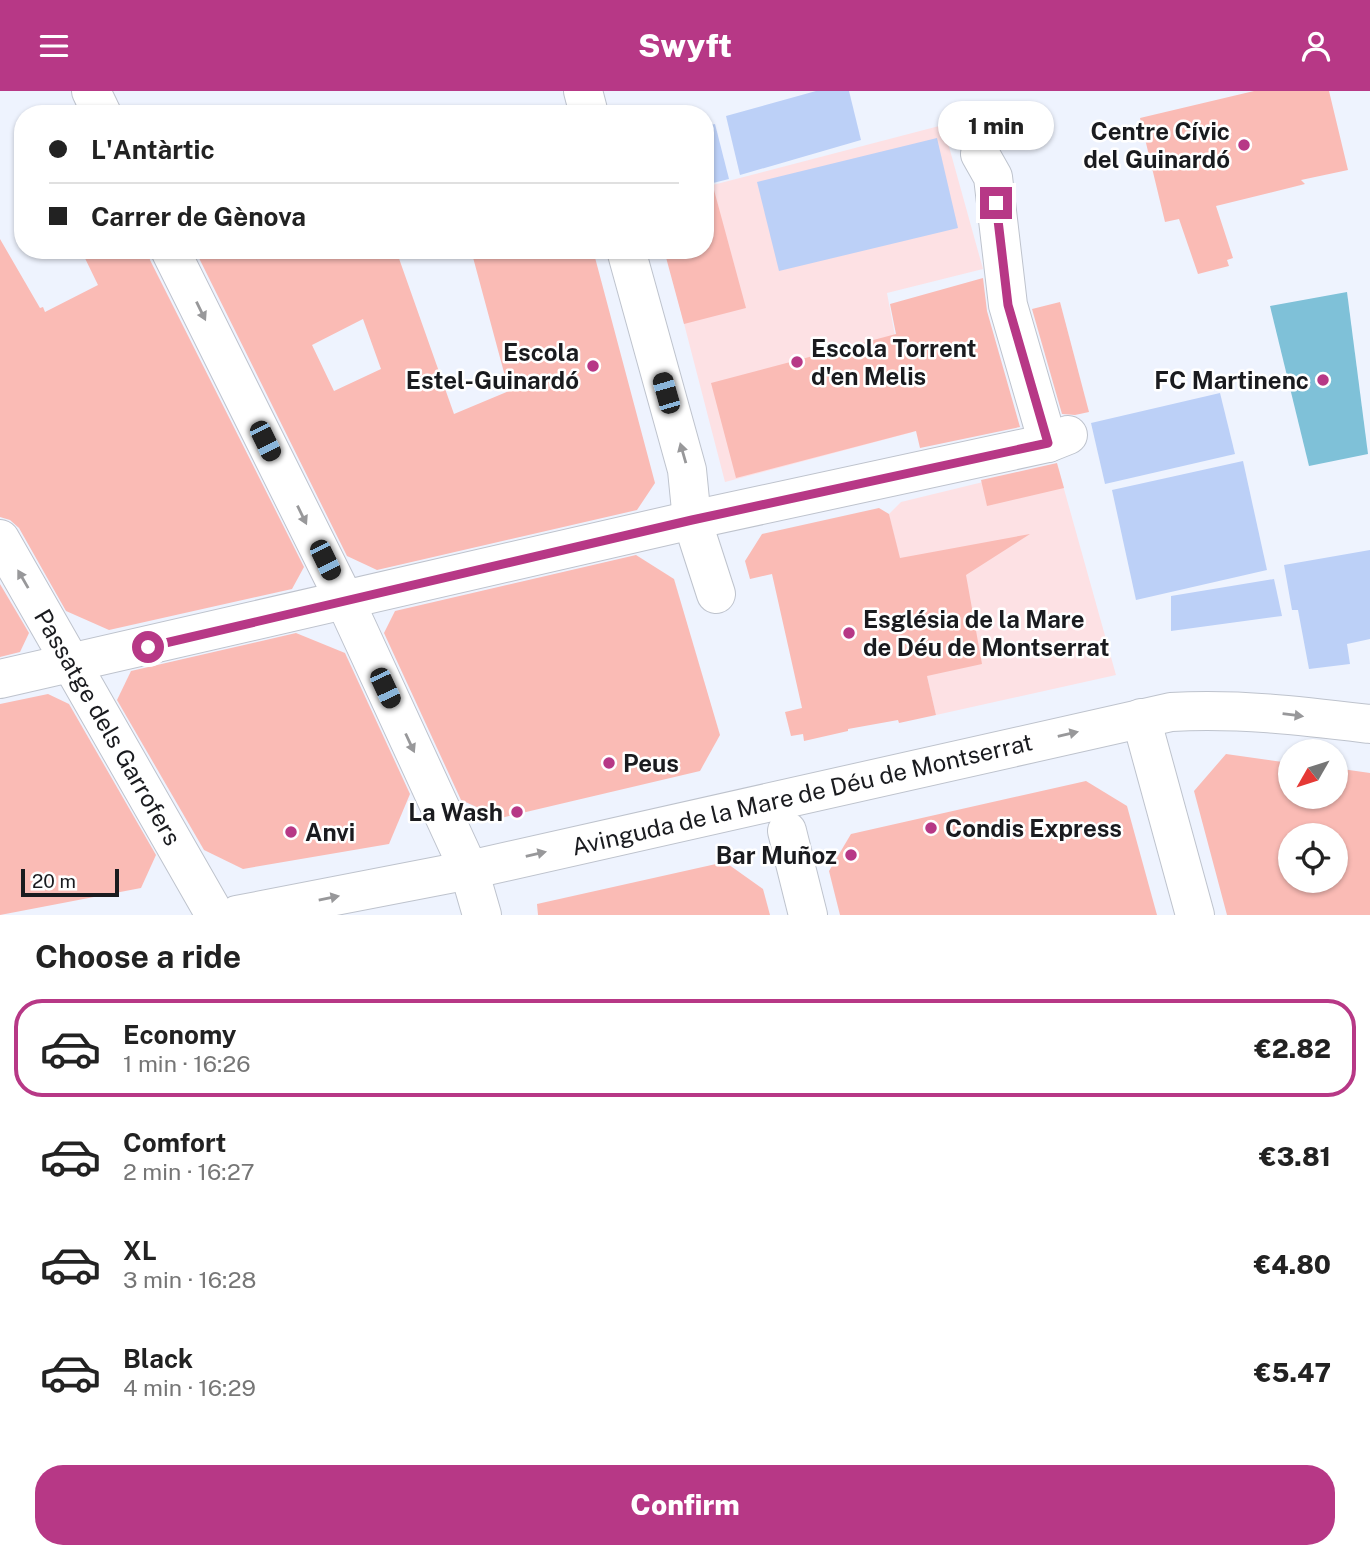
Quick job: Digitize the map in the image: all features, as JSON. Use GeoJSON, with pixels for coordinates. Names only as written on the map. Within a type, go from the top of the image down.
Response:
{"type":"FeatureCollection","features":[{"type":"Feature","properties":{"kind":"street"},"geometry":{"type":"LineString","coordinates":[[0,679],[1058,439],[1008,305],[978,163]]}},
{"type":"Feature","properties":{"kind":"street"},"geometry":{"type":"LineString","coordinates":[[174,259],[345,601],[469,870],[482,915]]}},
{"type":"Feature","properties":{"kind":"street"},"geometry":{"type":"LineString","coordinates":[[628,259],[687,470],[692,520],[716,594]]}},
{"type":"Feature","properties":{"kind":"street","name":"Passatge dels Garrofers"},"geometry":{"type":"LineString","coordinates":[[0,538],[215,915]]}},
{"type":"Feature","properties":{"kind":"street","name":"Avinguda de la Mare de Déu de Montserrat"},"geometry":{"type":"LineString","coordinates":[[237,915],[469,870],[1171,712],[1266,712],[1370,724]]}},
{"type":"Feature","properties":{"kind":"street"},"geometry":{"type":"LineString","coordinates":[[1141,718],[1195,915]]}},
{"type":"Feature","properties":{"kind":"street"},"geometry":{"type":"LineString","coordinates":[[787,831],[808,915]]}},
{"type":"Feature","properties":{"kind":"shaded area"},"geometry":{"type":"Polygon","coordinates":[[[816,91],[849,91],[861,140],[740,175],[726,116],[816,91]]]}},
{"type":"Feature","properties":{"kind":"shaded area"},"geometry":{"type":"Polygon","coordinates":[[[714,124],[729,179],[714,183],[714,124]]]}},
{"type":"Feature","properties":{"kind":"shaded area","name":"Escola Torrent d'en Melis"},"geometry":{"type":"Polygon","coordinates":[[[943,125],[983,269],[887,293],[913,432],[725,482],[667,259],[714,259],[714,185],[943,125]]]}},
{"type":"Feature","properties":{"kind":"shaded area"},"geometry":{"type":"Polygon","coordinates":[[[937,138],[958,228],[779,271],[757,182],[937,138]]]}},
{"type":"Feature","properties":{"kind":"shaded area","name":"FC Martinenc"},"geometry":{"type":"Polygon","coordinates":[[[1347,292],[1368,454],[1309,466],[1270,306],[1347,292]]]}},
{"type":"Feature","properties":{"kind":"shaded area"},"geometry":{"type":"Polygon","coordinates":[[[1220,393],[1235,454],[1105,484],[1091,423],[1220,393]]]}},
{"type":"Feature","properties":{"kind":"shaded area"},"geometry":{"type":"Polygon","coordinates":[[[1243,461],[1267,570],[1136,600],[1112,490],[1243,461]]]}},
{"type":"Feature","properties":{"kind":"shaded area"},"geometry":{"type":"Polygon","coordinates":[[[1057,464],[1116,675],[936,715],[889,514],[901,502],[1057,464]]]}},
{"type":"Feature","properties":{"kind":"shaded area"},"geometry":{"type":"Polygon","coordinates":[[[1370,550],[1370,639],[1347,644],[1350,664],[1309,669],[1298,610],[1292,610],[1284,565],[1370,550]]]}},
{"type":"Feature","properties":{"kind":"shaded area"},"geometry":{"type":"Polygon","coordinates":[[[1274,579],[1282,616],[1171,631],[1171,596],[1274,579]]]}},
{"type":"Feature","properties":{"kind":"building","name":"Centre Cívic del Guinardó"},"geometry":{"type":"Polygon","coordinates":[[[1254,91],[1329,91],[1348,170],[1301,180],[1305,184],[1216,206],[1233,258],[1227,260],[1229,266],[1198,274],[1179,219],[1165,222],[1140,118],[1254,91]]]}},
{"type":"Feature","properties":{"kind":"building"},"geometry":{"type":"Polygon","coordinates":[[[714,190],[746,308],[684,324],[666,259],[714,259],[714,190]]]}},
{"type":"Feature","properties":{"kind":"building"},"geometry":{"type":"Polygon","coordinates":[[[0,239],[40,308],[43,307],[45,312],[98,285],[85,259],[150,259],[304,567],[292,589],[109,630],[66,611],[19,528],[10,520],[0,517],[0,239]]]}},
{"type":"Feature","properties":{"kind":"building"},"geometry":{"type":"Polygon","coordinates":[[[199,259],[399,259],[454,414],[509,391],[473,259],[595,259],[655,483],[637,510],[377,570],[347,556],[199,259]],[[363,319],[312,345],[334,391],[381,369],[363,319]]]}},
{"type":"Feature","properties":{"kind":"building"},"geometry":{"type":"Polygon","coordinates":[[[983,278],[987,311],[1020,427],[920,448],[916,431],[736,478],[711,383],[896,334],[890,304],[983,278]]]}},
{"type":"Feature","properties":{"kind":"building"},"geometry":{"type":"Polygon","coordinates":[[[1060,302],[1089,412],[1075,415],[1062,414],[1032,309],[1060,302]]]}},
{"type":"Feature","properties":{"kind":"building"},"geometry":{"type":"Polygon","coordinates":[[[1057,463],[1064,488],[987,506],[981,480],[1057,463]]]}},
{"type":"Feature","properties":{"kind":"building","name":"Església de la Mare de Déu de Montserrat"},"geometry":{"type":"Polygon","coordinates":[[[879,508],[889,514],[900,558],[1030,534],[966,575],[982,664],[927,676],[936,715],[848,729],[804,741],[803,734],[791,736],[785,712],[802,708],[772,574],[750,579],[745,561],[762,534],[879,508]]]}},
{"type":"Feature","properties":{"kind":"building"},"geometry":{"type":"Polygon","coordinates":[[[636,555],[674,579],[720,735],[700,771],[501,818],[461,800],[384,633],[395,611],[636,555]]]}},
{"type":"Feature","properties":{"kind":"building"},"geometry":{"type":"Polygon","coordinates":[[[0,584],[29,633],[20,652],[0,657],[0,584]]]}},
{"type":"Feature","properties":{"kind":"building"},"geometry":{"type":"Polygon","coordinates":[[[296,633],[345,653],[410,794],[389,844],[243,869],[204,850],[117,700],[131,671],[296,633]]]}},
{"type":"Feature","properties":{"kind":"building"},"geometry":{"type":"Polygon","coordinates":[[[48,694],[69,704],[156,855],[141,888],[0,915],[0,704],[48,694]]]}},
{"type":"Feature","properties":{"kind":"building"},"geometry":{"type":"Polygon","coordinates":[[[1226,754],[1278,761],[1278,809],[1348,809],[1348,770],[1370,773],[1370,915],[1227,915],[1194,791],[1226,754]]]}},
{"type":"Feature","properties":{"kind":"building"},"geometry":{"type":"Polygon","coordinates":[[[1086,781],[1127,806],[1157,915],[840,915],[829,871],[851,834],[1086,781]]]}},
{"type":"Feature","properties":{"kind":"building"},"geometry":{"type":"Polygon","coordinates":[[[725,862],[763,889],[770,915],[538,915],[537,904],[725,862]]]}},
{"type":"Feature","properties":{"kind":"place","name":"Centre Cívic del Guinardó"},"geometry":{"type":"Point","coordinates":[1244,145]}},
{"type":"Feature","properties":{"kind":"place","name":"Escola Torrent d'en Melis"},"geometry":{"type":"Point","coordinates":[797,362]}},
{"type":"Feature","properties":{"kind":"place","name":"Escola Estel-Guinardó"},"geometry":{"type":"Point","coordinates":[593,366]}},
{"type":"Feature","properties":{"kind":"place","name":"FC Martinenc"},"geometry":{"type":"Point","coordinates":[1323,380]}},
{"type":"Feature","properties":{"kind":"place","name":"Església de la Mare de Déu de Montserrat"},"geometry":{"type":"Point","coordinates":[849,633]}},
{"type":"Feature","properties":{"kind":"place","name":"Peus"},"geometry":{"type":"Point","coordinates":[609,763]}},
{"type":"Feature","properties":{"kind":"place","name":"La Wash"},"geometry":{"type":"Point","coordinates":[517,812]}},
{"type":"Feature","properties":{"kind":"place","name":"Condis Express"},"geometry":{"type":"Point","coordinates":[931,828]}},
{"type":"Feature","properties":{"kind":"place","name":"Anvi"},"geometry":{"type":"Point","coordinates":[291,832]}},
{"type":"Feature","properties":{"kind":"place","name":"Bar Muñoz"},"geometry":{"type":"Point","coordinates":[851,855]}},
{"type":"Feature","properties":{"kind":"route"},"geometry":{"type":"LineString","coordinates":[[148,647],[692,520],[1048,443],[1008,305],[996,203]]}}]}
